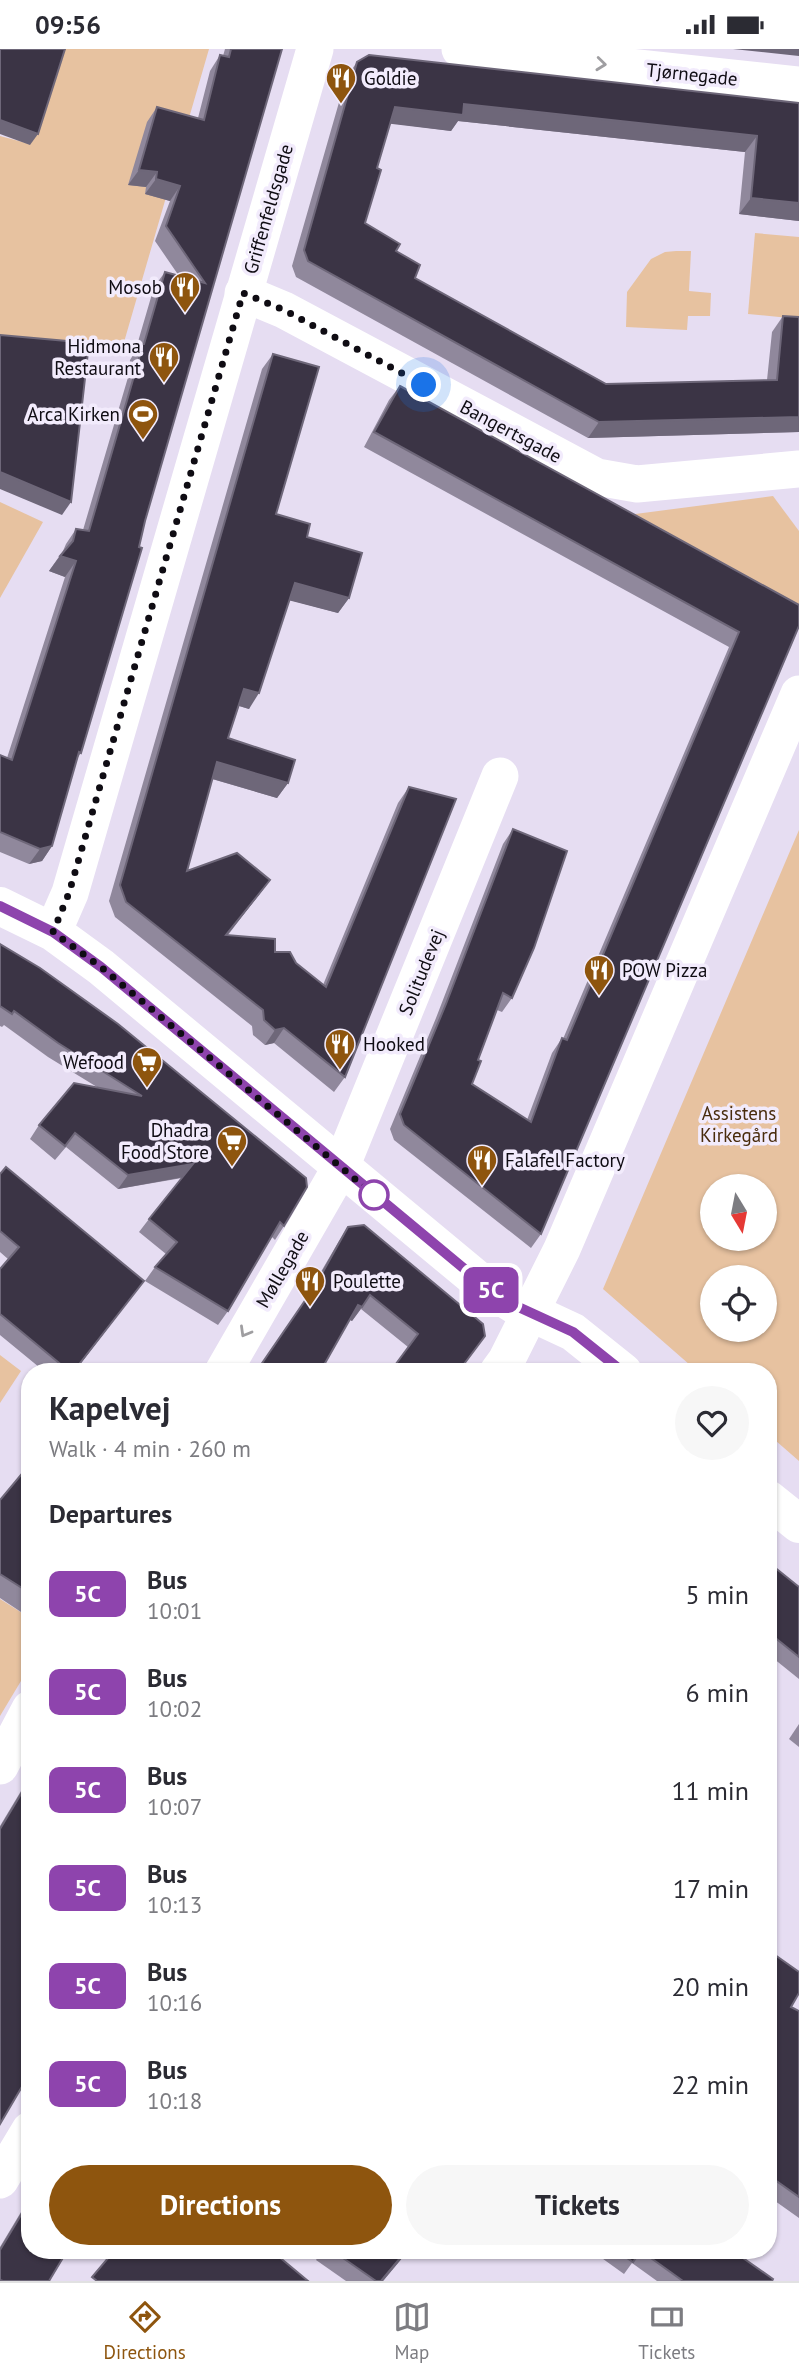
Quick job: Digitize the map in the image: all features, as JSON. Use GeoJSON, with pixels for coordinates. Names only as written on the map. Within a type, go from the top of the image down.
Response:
{"type":"FeatureCollection","features":[{"type":"Feature","properties":{"kind":"street","name":"Griffenfeldsgade"},"geometry":{"type":"LineString","coordinates":[[53,932],[74,880],[315,49]]}},
{"type":"Feature","properties":{"kind":"street","name":"Tjørnegade"},"geometry":{"type":"LineString","coordinates":[[460,49],[799,85]]}},
{"type":"Feature","properties":{"kind":"street","name":"Bangertsgade"},"geometry":{"type":"LineString","coordinates":[[243,293],[284,310],[597,477],[637,484],[799,469]]}},
{"type":"Feature","properties":{"kind":"street"},"geometry":{"type":"LineString","coordinates":[[503,1363],[562,1249],[799,694]]}},
{"type":"Feature","properties":{"kind":"street","name":"Solitudevej"},"geometry":{"type":"LineString","coordinates":[[341,1167],[500,776]]}},
{"type":"Feature","properties":{"kind":"street"},"geometry":{"type":"LineString","coordinates":[[0,906],[53,932],[101,967],[485,1286],[500,1297],[573,1332],[612,1363]]}},
{"type":"Feature","properties":{"kind":"street","name":"Møllegade"},"geometry":{"type":"LineString","coordinates":[[228,1363],[341,1167]]}},
{"type":"Feature","properties":{"kind":"street"},"geometry":{"type":"LineString","coordinates":[[777,1506],[799,1524]]}},
{"type":"Feature","properties":{"kind":"street"},"geometry":{"type":"LineString","coordinates":[[0,1766],[21,1726]]}},
{"type":"Feature","properties":{"kind":"street"},"geometry":{"type":"LineString","coordinates":[[0,2180],[21,2145]]}},
{"type":"Feature","properties":{"kind":"green space"},"geometry":{"type":"Polygon","coordinates":[[[0,49],[209,49],[120,356],[0,344],[0,136],[30,144],[0,49]]]}},
{"type":"Feature","properties":{"kind":"green space"},"geometry":{"type":"Polygon","coordinates":[[[755,233],[799,237],[799,319],[748,314],[755,233]]]}},
{"type":"Feature","properties":{"kind":"green space"},"geometry":{"type":"Polygon","coordinates":[[[691,251],[689,291],[711,293],[710,316],[688,316],[687,330],[626,327],[627,292],[651,259],[665,252],[691,251]]]}},
{"type":"Feature","properties":{"kind":"green space"},"geometry":{"type":"Polygon","coordinates":[[[773,496],[799,531],[799,612],[620,516],[773,496]]]}},
{"type":"Feature","properties":{"kind":"green space"},"geometry":{"type":"Polygon","coordinates":[[[0,502],[43,522],[0,598],[0,502]]]}},
{"type":"Feature","properties":{"kind":"green space","name":"Assistens Kirkegård"},"geometry":{"type":"Polygon","coordinates":[[[799,830],[799,1461],[777,1442],[777,1363],[688,1363],[603,1289],[799,830]]]}},
{"type":"Feature","properties":{"kind":"green space"},"geometry":{"type":"Polygon","coordinates":[[[0,1355],[21,1371],[0,1403],[0,1355]]]}},
{"type":"Feature","properties":{"kind":"green space"},"geometry":{"type":"Polygon","coordinates":[[[0,1599],[21,1612],[21,1681],[0,1716],[0,1599]]]}},
{"type":"Feature","properties":{"kind":"building"},"geometry":{"type":"Polygon","coordinates":[[[0,49],[65,49],[38,134],[0,120],[0,49]]]}},
{"type":"Feature","properties":{"kind":"building"},"geometry":{"type":"Polygon","coordinates":[[[231,49],[282,49],[145,521],[139,547],[142,548],[81,753],[79,752],[52,846],[40,849],[0,832],[0,755],[12,760],[76,561],[60,556],[73,541],[76,529],[89,531],[141,344],[144,344],[165,272],[205,283],[166,226],[180,186],[156,179],[157,172],[139,170],[157,107],[204,120],[220,55],[229,57],[231,49]]]}},
{"type":"Feature","properties":{"kind":"building"},"geometry":{"type":"Polygon","coordinates":[[[369,55],[799,103],[799,203],[751,198],[757,136],[464,104],[463,115],[395,107],[377,168],[381,170],[365,223],[400,244],[396,251],[420,265],[415,278],[606,384],[777,380],[783,316],[799,317],[799,417],[599,422],[308,261],[304,250],[357,62],[369,55]]]}},
{"type":"Feature","properties":{"kind":"building"},"geometry":{"type":"Polygon","coordinates":[[[0,335],[89,343],[71,502],[0,472],[0,335]]]}},
{"type":"Feature","properties":{"kind":"building"},"geometry":{"type":"Polygon","coordinates":[[[273,354],[319,367],[276,514],[310,524],[307,537],[362,553],[349,598],[295,583],[259,693],[244,689],[228,738],[295,760],[288,783],[217,762],[187,871],[237,853],[270,880],[226,935],[275,939],[275,952],[290,952],[296,963],[326,987],[409,787],[456,799],[345,1077],[284,1028],[275,1030],[264,1020],[263,1010],[126,902],[120,885],[273,354]]]}},
{"type":"Feature","properties":{"kind":"building"},"geometry":{"type":"Polygon","coordinates":[[[400,386],[799,605],[799,626],[541,1234],[404,1125],[400,1114],[446,1004],[513,829],[567,851],[534,948],[512,998],[503,993],[472,1084],[531,1122],[562,1038],[567,1040],[739,632],[374,432],[400,386]]]}},
{"type":"Feature","properties":{"kind":"building"},"geometry":{"type":"Polygon","coordinates":[[[0,944],[40,968],[118,1024],[306,1178],[307,1187],[284,1226],[280,1222],[228,1311],[155,1267],[177,1242],[149,1219],[193,1164],[128,1175],[75,1133],[65,1146],[39,1125],[74,1083],[142,1096],[58,1043],[14,1011],[12,1014],[0,1006],[0,944]]]}},
{"type":"Feature","properties":{"kind":"building"},"geometry":{"type":"Polygon","coordinates":[[[6,1167],[144,1281],[80,1363],[59,1363],[0,1314],[0,1269],[19,1247],[0,1231],[0,1174],[6,1167]]]}},
{"type":"Feature","properties":{"kind":"building"},"geometry":{"type":"Polygon","coordinates":[[[364,1225],[483,1324],[485,1336],[465,1363],[397,1363],[418,1334],[370,1295],[362,1307],[358,1305],[325,1363],[262,1363],[315,1286],[348,1227],[364,1225]]]}},
{"type":"Feature","properties":{"kind":"building"},"geometry":{"type":"Polygon","coordinates":[[[21,1475],[21,1587],[0,1574],[0,1500],[21,1475]]]}},
{"type":"Feature","properties":{"kind":"building"},"geometry":{"type":"Polygon","coordinates":[[[777,1569],[799,1587],[799,1657],[777,1639],[777,1569]]]}},
{"type":"Feature","properties":{"kind":"building"},"geometry":{"type":"Polygon","coordinates":[[[21,1794],[21,2088],[0,2124],[0,1829],[21,1794]]]}},
{"type":"Feature","properties":{"kind":"building"},"geometry":{"type":"Polygon","coordinates":[[[777,1956],[799,1972],[799,1993],[791,2007],[799,2011],[799,2197],[777,2181],[777,1956]]]}},
{"type":"Feature","properties":{"kind":"building"},"geometry":{"type":"Polygon","coordinates":[[[21,2215],[21,2259],[62,2259],[49,2281],[3,2281],[0,2280],[0,2250],[21,2215]]]}},
{"type":"Feature","properties":{"kind":"building"},"geometry":{"type":"Polygon","coordinates":[[[107,2259],[282,2259],[308,2281],[97,2281],[92,2277],[107,2259]]]}},
{"type":"Feature","properties":{"kind":"building"},"geometry":{"type":"Polygon","coordinates":[[[344,2259],[399,2259],[381,2281],[376,2281],[344,2259]]]}},
{"type":"Feature","properties":{"kind":"building"},"geometry":{"type":"Polygon","coordinates":[[[652,2259],[744,2259],[773,2279],[772,2281],[683,2281],[652,2259]]]}},
{"type":"Feature","properties":{"kind":"bus line","name":"5C"},"geometry":{"type":"LineString","coordinates":[[0,906],[53,932],[101,967],[485,1286],[514,1305],[573,1332],[613,1363]]}},
{"type":"Feature","properties":{"kind":"place","name":"Goldie"},"geometry":{"type":"Point","coordinates":[341,105]}},
{"type":"Feature","properties":{"kind":"place","name":"Mosob"},"geometry":{"type":"Point","coordinates":[185,314]}},
{"type":"Feature","properties":{"kind":"place","name":"Hidmona Restaurant"},"geometry":{"type":"Point","coordinates":[164,384]}},
{"type":"Feature","properties":{"kind":"place","name":"Arca Kirken"},"geometry":{"type":"Point","coordinates":[143,441]}},
{"type":"Feature","properties":{"kind":"place","name":"POW Pizza"},"geometry":{"type":"Point","coordinates":[599,997]}},
{"type":"Feature","properties":{"kind":"place","name":"Hooked"},"geometry":{"type":"Point","coordinates":[340,1071]}},
{"type":"Feature","properties":{"kind":"place","name":"Wefood"},"geometry":{"type":"Point","coordinates":[147,1089]}},
{"type":"Feature","properties":{"kind":"place","name":"Dhadra Food Store"},"geometry":{"type":"Point","coordinates":[232,1168]}},
{"type":"Feature","properties":{"kind":"place","name":"Falafel Factory"},"geometry":{"type":"Point","coordinates":[482,1187]}},
{"type":"Feature","properties":{"kind":"place","name":"Poulette"},"geometry":{"type":"Point","coordinates":[310,1308]}},
{"type":"Feature","properties":{"kind":"route"},"geometry":{"type":"LineString","coordinates":[[374,1195],[379,1199],[101,967],[53,932],[69,893],[243,293],[284,310],[424,385]]}}]}
